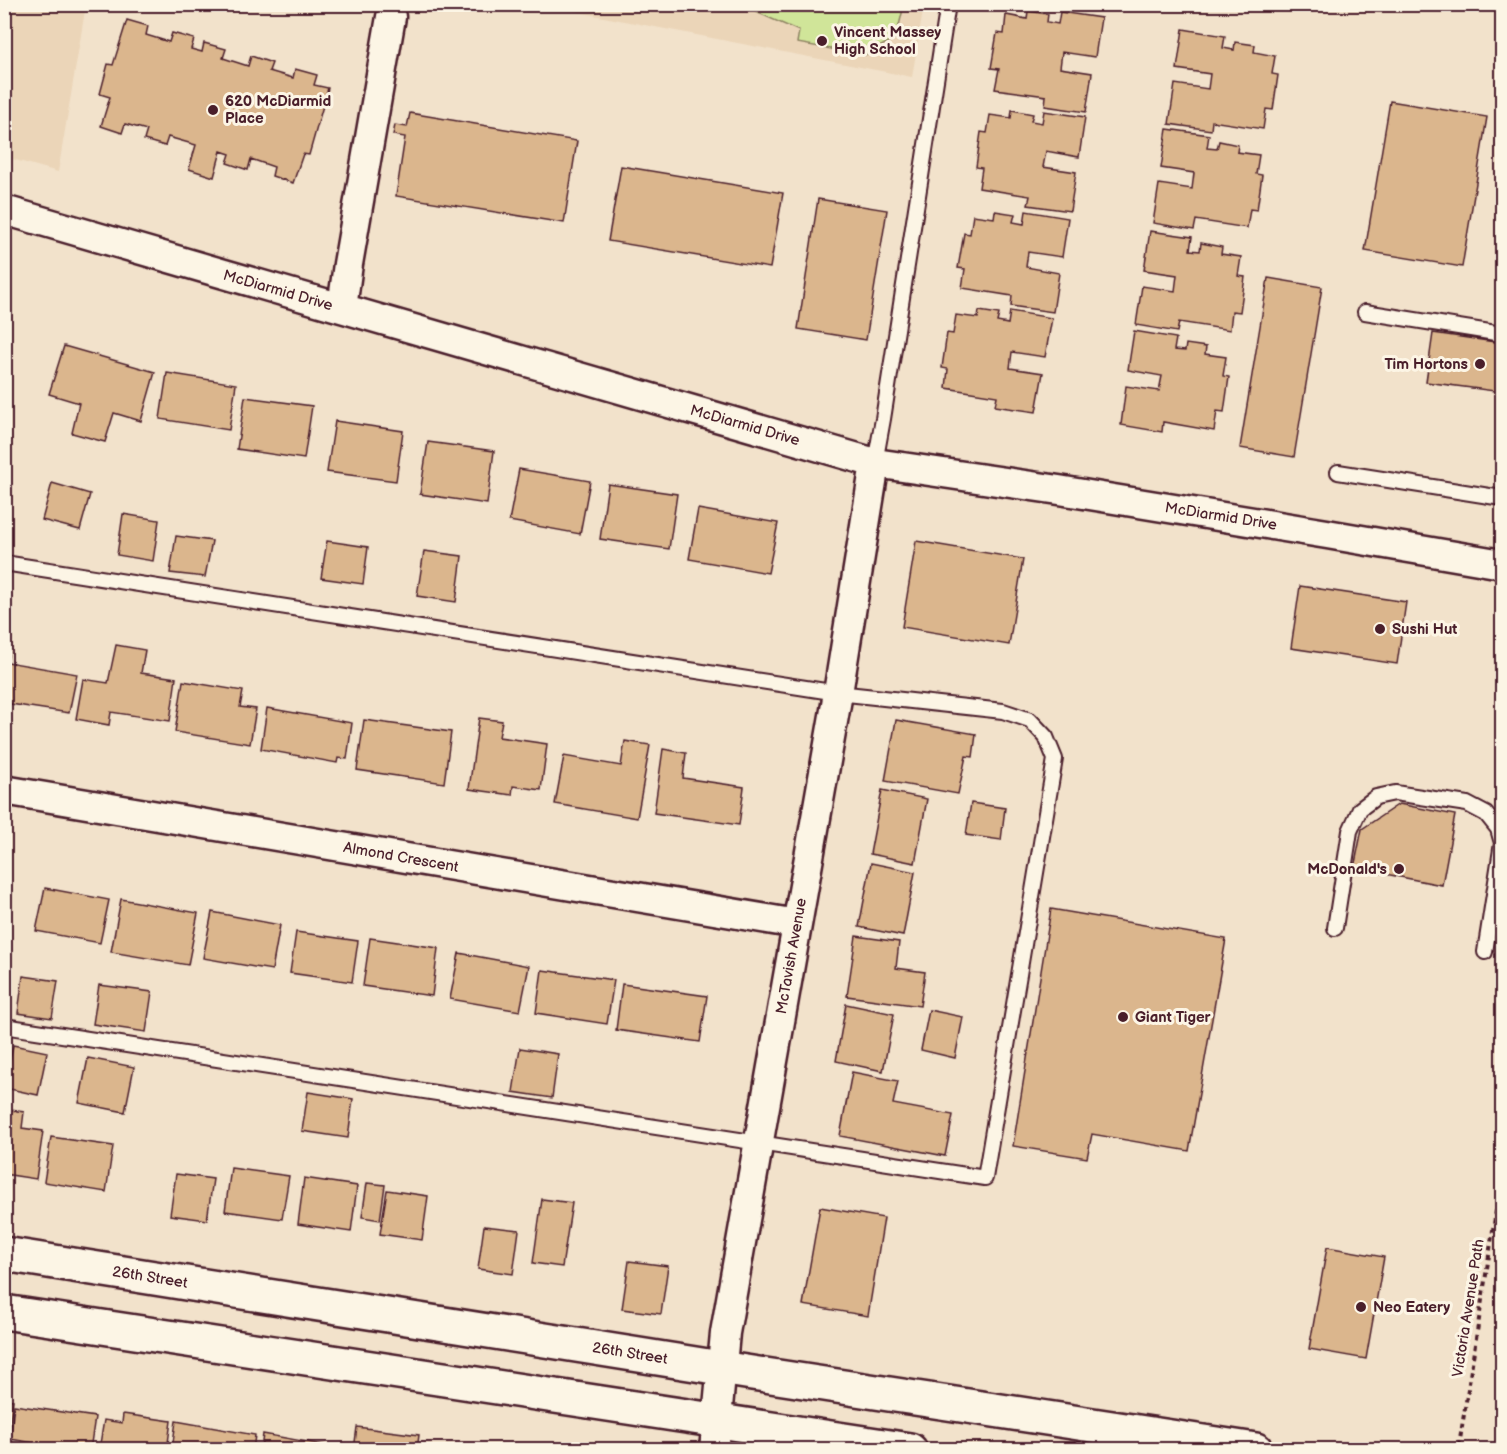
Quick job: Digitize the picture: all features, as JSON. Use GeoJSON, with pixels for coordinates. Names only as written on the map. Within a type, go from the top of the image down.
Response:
{"type":"FeatureCollection","features":[{"type":"Feature","properties":{"kind":"street"},"geometry":{"type":"LineString","coordinates":[[342,308],[391,17]]}},
{"type":"Feature","properties":{"kind":"street","name":"McDiarmid Drive"},"geometry":{"type":"LineString","coordinates":[[4,210],[875,463],[1071,492],[1503,564]]}},
{"type":"Feature","properties":{"kind":"street","name":"McTavish Avenue"},"geometry":{"type":"LineString","coordinates":[[716,1434],[725,1333],[838,693],[875,463]]}},
{"type":"Feature","properties":{"kind":"street","name":"Almond Crescent"},"geometry":{"type":"LineString","coordinates":[[4,790],[797,924]]}},
{"type":"Feature","properties":{"kind":"street","name":"26th Street"},"geometry":{"type":"LineString","coordinates":[[4,1254],[722,1368],[1256,1449]]}},
{"type":"Feature","properties":{"kind":"street"},"geometry":{"type":"LineString","coordinates":[[4,1312],[673,1414],[716,1434],[910,1449]]}},
{"type":"Feature","properties":{"kind":"lane"},"geometry":{"type":"LineString","coordinates":[[875,463],[948,4]]}},
{"type":"Feature","properties":{"kind":"lane"},"geometry":{"type":"LineString","coordinates":[[1365,312],[1503,334]]}},
{"type":"Feature","properties":{"kind":"lane"},"geometry":{"type":"LineString","coordinates":[[1338,472],[1503,498]]}},
{"type":"Feature","properties":{"kind":"lane"},"geometry":{"type":"LineString","coordinates":[[4,563],[838,693],[1003,711],[1030,720],[1046,736],[1055,759],[985,1178],[4,1026]]}},
{"type":"Feature","properties":{"kind":"lane"},"geometry":{"type":"LineString","coordinates":[[1335,928],[1350,831],[1360,809],[1376,797],[1395,794],[1467,804],[1486,814],[1498,829],[1502,843],[1485,951]]}},
{"type":"Feature","properties":{"kind":"path","name":"Victoria Avenue Path"},"geometry":{"type":"LineString","coordinates":[[1459,1446],[1503,1173]]}},
{"type":"Feature","properties":{"kind":"shaded area"},"geometry":{"type":"Polygon","coordinates":[[[4,5],[86,5],[58,172],[5,157],[4,5]]]}},
{"type":"Feature","properties":{"kind":"shaded area","name":"Vincent Massey High School"},"geometry":{"type":"Polygon","coordinates":[[[542,5],[924,5],[912,77],[542,5]]]}},
{"type":"Feature","properties":{"kind":"green space"},"geometry":{"type":"Polygon","coordinates":[[[751,5],[904,5],[896,38],[865,55],[797,43],[799,31],[756,12],[751,5]]]}},
{"type":"Feature","properties":{"kind":"building"},"geometry":{"type":"Polygon","coordinates":[[[1028,11],[1048,14],[1047,22],[1058,24],[1060,12],[1101,18],[1095,57],[1062,52],[1060,68],[1092,73],[1086,112],[1045,106],[1046,96],[995,89],[999,69],[991,68],[997,33],[1004,34],[1006,15],[1027,19],[1028,11]]]}},
{"type":"Feature","properties":{"kind":"building","name":"620 McDiarmid Place"},"geometry":{"type":"Polygon","coordinates":[[[127,20],[148,26],[146,35],[169,42],[172,33],[194,39],[191,49],[202,52],[204,43],[226,49],[223,58],[248,66],[251,56],[272,63],[269,71],[293,78],[295,69],[317,75],[314,85],[328,88],[309,155],[303,154],[293,183],[272,176],[274,167],[251,159],[248,170],[227,163],[230,154],[221,151],[214,177],[189,169],[196,145],[168,137],[165,146],[144,140],[147,130],[125,124],[122,133],[101,126],[110,97],[100,94],[108,64],[113,65],[127,20]]]}},
{"type":"Feature","properties":{"kind":"building"},"geometry":{"type":"Polygon","coordinates":[[[1183,29],[1225,36],[1223,48],[1234,50],[1235,42],[1255,45],[1254,52],[1275,56],[1272,74],[1278,75],[1273,110],[1266,109],[1263,129],[1212,121],[1211,130],[1169,124],[1175,84],[1208,89],[1210,74],[1177,69],[1183,29]]]}},
{"type":"Feature","properties":{"kind":"building"},"geometry":{"type":"Polygon","coordinates":[[[1390,101],[1487,117],[1462,267],[1365,251],[1390,101]]]}},
{"type":"Feature","properties":{"kind":"building"},"geometry":{"type":"Polygon","coordinates":[[[1012,110],[1033,114],[1031,121],[1042,123],[1044,111],[1085,117],[1079,157],[1046,151],[1043,167],[1076,172],[1070,211],[1028,205],[1030,196],[979,188],[982,168],[976,167],[981,132],[987,133],[990,115],[1011,118],[1012,110]]]}},
{"type":"Feature","properties":{"kind":"building"},"geometry":{"type":"Polygon","coordinates":[[[410,113],[577,141],[564,223],[396,196],[405,137],[393,135],[395,125],[407,127],[410,113]]]}},
{"type":"Feature","properties":{"kind":"building"},"geometry":{"type":"Polygon","coordinates":[[[1167,129],[1209,135],[1207,148],[1217,149],[1219,141],[1238,145],[1237,152],[1259,155],[1256,174],[1262,175],[1257,210],[1250,209],[1247,228],[1196,220],[1194,230],[1153,223],[1159,184],[1192,189],[1194,173],[1161,168],[1167,129]]]}},
{"type":"Feature","properties":{"kind":"building"},"geometry":{"type":"Polygon","coordinates":[[[621,166],[783,193],[770,268],[608,241],[621,166]]]}},
{"type":"Feature","properties":{"kind":"building"},"geometry":{"type":"Polygon","coordinates":[[[818,199],[887,210],[866,340],[798,329],[818,199]]]}},
{"type":"Feature","properties":{"kind":"building"},"geometry":{"type":"Polygon","coordinates":[[[995,211],[1015,214],[1013,222],[1024,224],[1026,211],[1068,218],[1062,257],[1028,252],[1026,267],[1059,273],[1053,312],[1011,306],[1012,296],[962,288],[965,269],[958,268],[964,233],[970,234],[973,215],[994,218],[995,211]]]}},
{"type":"Feature","properties":{"kind":"building"},"geometry":{"type":"Polygon","coordinates":[[[1150,231],[1192,237],[1190,250],[1200,251],[1201,243],[1222,247],[1221,254],[1241,257],[1238,276],[1245,277],[1240,312],[1232,311],[1230,330],[1179,322],[1177,332],[1136,325],[1142,286],[1175,291],[1177,275],[1144,270],[1150,231]]]}},
{"type":"Feature","properties":{"kind":"building"},"geometry":{"type":"Polygon","coordinates":[[[1268,278],[1322,287],[1294,457],[1240,448],[1268,278]]]}},
{"type":"Feature","properties":{"kind":"building"},"geometry":{"type":"Polygon","coordinates":[[[979,311],[999,314],[997,322],[1008,324],[1010,311],[1052,318],[1045,357],[1012,352],[1010,368],[1043,373],[1036,412],[995,406],[997,396],[946,388],[948,369],[942,368],[947,333],[953,334],[956,315],[978,318],[979,311]]]}},
{"type":"Feature","properties":{"kind":"building"},"geometry":{"type":"Polygon","coordinates":[[[1134,331],[1176,338],[1174,350],[1185,351],[1186,344],[1206,347],[1205,354],[1226,357],[1223,376],[1229,377],[1224,412],[1217,411],[1214,431],[1163,422],[1162,432],[1121,425],[1126,386],[1159,391],[1162,376],[1128,370],[1134,331]]]}},
{"type":"Feature","properties":{"kind":"building"},"geometry":{"type":"Polygon","coordinates":[[[1433,333],[1502,343],[1502,392],[1426,382],[1433,333]]]}},
{"type":"Feature","properties":{"kind":"building"},"geometry":{"type":"Polygon","coordinates":[[[64,346],[155,372],[141,421],[114,413],[105,442],[72,433],[79,403],[49,394],[64,346]]]}},
{"type":"Feature","properties":{"kind":"building"},"geometry":{"type":"Polygon","coordinates":[[[167,373],[236,384],[229,430],[160,419],[167,373]]]}},
{"type":"Feature","properties":{"kind":"building"},"geometry":{"type":"Polygon","coordinates":[[[245,397],[312,406],[304,459],[237,449],[245,397]]]}},
{"type":"Feature","properties":{"kind":"building"},"geometry":{"type":"Polygon","coordinates":[[[335,421],[403,431],[396,481],[327,472],[335,421]]]}},
{"type":"Feature","properties":{"kind":"building"},"geometry":{"type":"Polygon","coordinates":[[[428,442],[494,451],[487,504],[420,494],[428,442]]]}},
{"type":"Feature","properties":{"kind":"building"},"geometry":{"type":"Polygon","coordinates":[[[519,469],[590,481],[580,534],[509,521],[519,469]]]}},
{"type":"Feature","properties":{"kind":"building"},"geometry":{"type":"Polygon","coordinates":[[[52,483],[90,494],[80,530],[42,520],[52,483]]]}},
{"type":"Feature","properties":{"kind":"building"},"geometry":{"type":"Polygon","coordinates":[[[608,484],[677,494],[669,549],[600,539],[608,484]]]}},
{"type":"Feature","properties":{"kind":"building"},"geometry":{"type":"Polygon","coordinates":[[[698,509],[778,523],[768,573],[689,559],[698,509]]]}},
{"type":"Feature","properties":{"kind":"building"},"geometry":{"type":"Polygon","coordinates":[[[123,514],[159,520],[153,561],[117,555],[123,514]]]}},
{"type":"Feature","properties":{"kind":"building"},"geometry":{"type":"Polygon","coordinates":[[[176,536],[212,541],[205,577],[170,573],[176,536]]]}},
{"type":"Feature","properties":{"kind":"building"},"geometry":{"type":"Polygon","coordinates":[[[327,541],[368,547],[363,584],[321,578],[327,541]]]}},
{"type":"Feature","properties":{"kind":"building"},"geometry":{"type":"Polygon","coordinates":[[[916,541],[1023,559],[1009,645],[902,627],[916,541]]]}},
{"type":"Feature","properties":{"kind":"building"},"geometry":{"type":"Polygon","coordinates":[[[424,551],[462,556],[456,602],[417,596],[424,551]]]}},
{"type":"Feature","properties":{"kind":"building"},"geometry":{"type":"Polygon","coordinates":[[[1300,586],[1406,602],[1397,664],[1291,648],[1300,586]]]}},
{"type":"Feature","properties":{"kind":"building"},"geometry":{"type":"Polygon","coordinates":[[[4,640],[11,641],[7,662],[77,674],[69,713],[4,703],[4,640]]]}},
{"type":"Feature","properties":{"kind":"building"},"geometry":{"type":"Polygon","coordinates":[[[116,645],[145,650],[141,673],[176,678],[170,721],[111,712],[109,725],[76,719],[83,679],[108,683],[116,645]]]}},
{"type":"Feature","properties":{"kind":"building"},"geometry":{"type":"Polygon","coordinates":[[[183,681],[243,691],[240,707],[256,709],[250,744],[175,732],[183,681]]]}},
{"type":"Feature","properties":{"kind":"building"},"geometry":{"type":"Polygon","coordinates":[[[267,708],[352,723],[347,759],[338,758],[337,763],[261,749],[267,708]]]}},
{"type":"Feature","properties":{"kind":"building"},"geometry":{"type":"Polygon","coordinates":[[[479,718],[502,721],[499,737],[547,744],[541,790],[513,786],[512,795],[469,789],[479,718]]]}},
{"type":"Feature","properties":{"kind":"building"},"geometry":{"type":"Polygon","coordinates":[[[364,720],[451,732],[444,783],[357,770],[364,720]]]}},
{"type":"Feature","properties":{"kind":"building"},"geometry":{"type":"Polygon","coordinates":[[[896,720],[976,734],[973,757],[966,756],[958,794],[885,781],[896,720]]]}},
{"type":"Feature","properties":{"kind":"building"},"geometry":{"type":"Polygon","coordinates":[[[625,741],[650,745],[637,818],[555,804],[564,756],[621,766],[625,741]]]}},
{"type":"Feature","properties":{"kind":"building"},"geometry":{"type":"Polygon","coordinates":[[[663,749],[686,753],[683,778],[744,787],[739,825],[654,813],[663,749]]]}},
{"type":"Feature","properties":{"kind":"building"},"geometry":{"type":"Polygon","coordinates":[[[882,790],[927,799],[915,863],[870,854],[882,790]]]}},
{"type":"Feature","properties":{"kind":"building"},"geometry":{"type":"Polygon","coordinates":[[[971,803],[1005,808],[1001,840],[966,835],[971,803]]]}},
{"type":"Feature","properties":{"kind":"building"},"geometry":{"type":"Polygon","coordinates":[[[1399,804],[1455,815],[1442,885],[1354,868],[1362,829],[1399,804]]]}},
{"type":"Feature","properties":{"kind":"building"},"geometry":{"type":"Polygon","coordinates":[[[871,863],[915,872],[903,936],[859,927],[871,863]]]}},
{"type":"Feature","properties":{"kind":"building"},"geometry":{"type":"Polygon","coordinates":[[[45,888],[109,900],[100,943],[36,931],[45,888]]]}},
{"type":"Feature","properties":{"kind":"building"},"geometry":{"type":"Polygon","coordinates":[[[121,899],[198,913],[188,965],[111,952],[121,899]]]}},
{"type":"Feature","properties":{"kind":"building","name":"Giant Tiger"},"geometry":{"type":"Polygon","coordinates":[[[1051,909],[1226,939],[1189,1151],[1092,1134],[1087,1158],[1013,1146],[1051,909]]]}},
{"type":"Feature","properties":{"kind":"building"},"geometry":{"type":"Polygon","coordinates":[[[212,912],[280,925],[272,970],[203,958],[212,912]]]}},
{"type":"Feature","properties":{"kind":"building"},"geometry":{"type":"Polygon","coordinates":[[[296,932],[358,941],[352,982],[290,973],[296,932]]]}},
{"type":"Feature","properties":{"kind":"building"},"geometry":{"type":"Polygon","coordinates":[[[856,936],[899,942],[896,968],[925,972],[920,1006],[847,996],[856,936]]]}},
{"type":"Feature","properties":{"kind":"building"},"geometry":{"type":"Polygon","coordinates":[[[370,938],[438,948],[432,996],[363,986],[370,938]]]}},
{"type":"Feature","properties":{"kind":"building"},"geometry":{"type":"Polygon","coordinates":[[[459,953],[529,966],[520,1011],[450,999],[459,953]]]}},
{"type":"Feature","properties":{"kind":"building"},"geometry":{"type":"Polygon","coordinates":[[[542,970],[614,980],[607,1024],[536,1013],[542,970]]]}},
{"type":"Feature","properties":{"kind":"building"},"geometry":{"type":"Polygon","coordinates":[[[23,976],[58,981],[52,1018],[18,1013],[23,976]]]}},
{"type":"Feature","properties":{"kind":"building"},"geometry":{"type":"Polygon","coordinates":[[[622,984],[707,996],[700,1042],[616,1030],[622,984]]]}},
{"type":"Feature","properties":{"kind":"building"},"geometry":{"type":"Polygon","coordinates":[[[99,985],[152,992],[146,1032],[93,1024],[99,985]]]}},
{"type":"Feature","properties":{"kind":"building"},"geometry":{"type":"Polygon","coordinates":[[[846,1004],[894,1014],[883,1071],[836,1061],[846,1004]]]}},
{"type":"Feature","properties":{"kind":"building"},"geometry":{"type":"Polygon","coordinates":[[[929,1010],[963,1017],[955,1058],[921,1050],[929,1010]]]}},
{"type":"Feature","properties":{"kind":"building"},"geometry":{"type":"Polygon","coordinates":[[[13,1045],[47,1052],[38,1095],[5,1088],[13,1045]]]}},
{"type":"Feature","properties":{"kind":"building"},"geometry":{"type":"Polygon","coordinates":[[[520,1048],[558,1054],[552,1098],[513,1092],[520,1048]]]}},
{"type":"Feature","properties":{"kind":"building"},"geometry":{"type":"Polygon","coordinates":[[[88,1058],[134,1067],[125,1112],[79,1103],[88,1058]]]}},
{"type":"Feature","properties":{"kind":"building"},"geometry":{"type":"Polygon","coordinates":[[[852,1072],[898,1081],[893,1104],[953,1115],[945,1156],[840,1136],[852,1072]]]}},
{"type":"Feature","properties":{"kind":"building"},"geometry":{"type":"Polygon","coordinates":[[[308,1092],[353,1099],[348,1138],[302,1131],[308,1092]]]}},
{"type":"Feature","properties":{"kind":"building"},"geometry":{"type":"Polygon","coordinates":[[[4,1109],[24,1112],[22,1128],[43,1131],[36,1179],[4,1174],[4,1109]]]}},
{"type":"Feature","properties":{"kind":"building"},"geometry":{"type":"Polygon","coordinates":[[[51,1137],[113,1146],[106,1192],[44,1182],[51,1137]]]}},
{"type":"Feature","properties":{"kind":"building"},"geometry":{"type":"Polygon","coordinates":[[[231,1168],[289,1176],[282,1219],[225,1211],[231,1168]]]}},
{"type":"Feature","properties":{"kind":"building"},"geometry":{"type":"Polygon","coordinates":[[[176,1174],[213,1179],[207,1220],[170,1215],[176,1174]]]}},
{"type":"Feature","properties":{"kind":"building"},"geometry":{"type":"Polygon","coordinates":[[[304,1178],[357,1186],[351,1232],[298,1224],[304,1178]]]}},
{"type":"Feature","properties":{"kind":"building"},"geometry":{"type":"Polygon","coordinates":[[[367,1183],[385,1185],[380,1220],[362,1217],[367,1183]]]}},
{"type":"Feature","properties":{"kind":"building"},"geometry":{"type":"Polygon","coordinates":[[[387,1190],[428,1196],[422,1240],[380,1234],[387,1190]]]}},
{"type":"Feature","properties":{"kind":"building"},"geometry":{"type":"Polygon","coordinates":[[[542,1199],[572,1203],[562,1267],[533,1263],[542,1199]]]}},
{"type":"Feature","properties":{"kind":"building"},"geometry":{"type":"Polygon","coordinates":[[[820,1207],[884,1218],[868,1316],[803,1305],[820,1207]]]}},
{"type":"Feature","properties":{"kind":"building"},"geometry":{"type":"Polygon","coordinates":[[[484,1226],[519,1230],[513,1274],[478,1269],[484,1226]]]}},
{"type":"Feature","properties":{"kind":"building"},"geometry":{"type":"Polygon","coordinates":[[[1327,1247],[1384,1257],[1366,1359],[1309,1349],[1327,1247]]]}},
{"type":"Feature","properties":{"kind":"building"},"geometry":{"type":"Polygon","coordinates":[[[629,1261],[668,1266],[661,1314],[622,1309],[629,1261]]]}},
{"type":"Feature","properties":{"kind":"building"},"geometry":{"type":"Polygon","coordinates":[[[4,1399],[13,1400],[6,1450],[4,1450],[4,1399]]]}},
{"type":"Feature","properties":{"kind":"building"},"geometry":{"type":"Polygon","coordinates":[[[14,1405],[95,1417],[90,1450],[34,1450],[35,1443],[10,1439],[14,1405]]]}},
{"type":"Feature","properties":{"kind":"building"},"geometry":{"type":"Polygon","coordinates":[[[123,1414],[171,1421],[167,1450],[99,1450],[104,1420],[122,1423],[123,1414]]]}},
{"type":"Feature","properties":{"kind":"building"},"geometry":{"type":"Polygon","coordinates":[[[176,1421],[255,1435],[253,1450],[172,1450],[176,1421]]]}},
{"type":"Feature","properties":{"kind":"building"},"geometry":{"type":"Polygon","coordinates":[[[357,1427],[419,1435],[417,1450],[354,1450],[357,1427]]]}},
{"type":"Feature","properties":{"kind":"building"},"geometry":{"type":"Polygon","coordinates":[[[263,1434],[324,1445],[323,1450],[261,1450],[263,1434]]]}},
{"type":"Feature","properties":{"kind":"place","name":"Vincent Massey High School"},"geometry":{"type":"Point","coordinates":[822,41]}},
{"type":"Feature","properties":{"kind":"place","name":"620 McDiarmid Place"},"geometry":{"type":"Point","coordinates":[213,110]}},
{"type":"Feature","properties":{"kind":"place","name":"Tim Hortons"},"geometry":{"type":"Point","coordinates":[1480,364]}},
{"type":"Feature","properties":{"kind":"place","name":"Sushi Hut"},"geometry":{"type":"Point","coordinates":[1380,629]}},
{"type":"Feature","properties":{"kind":"place","name":"McDonald's"},"geometry":{"type":"Point","coordinates":[1399,869]}},
{"type":"Feature","properties":{"kind":"place","name":"Giant Tiger"},"geometry":{"type":"Point","coordinates":[1123,1017]}},
{"type":"Feature","properties":{"kind":"place","name":"Neo Eatery"},"geometry":{"type":"Point","coordinates":[1361,1307]}}]}
